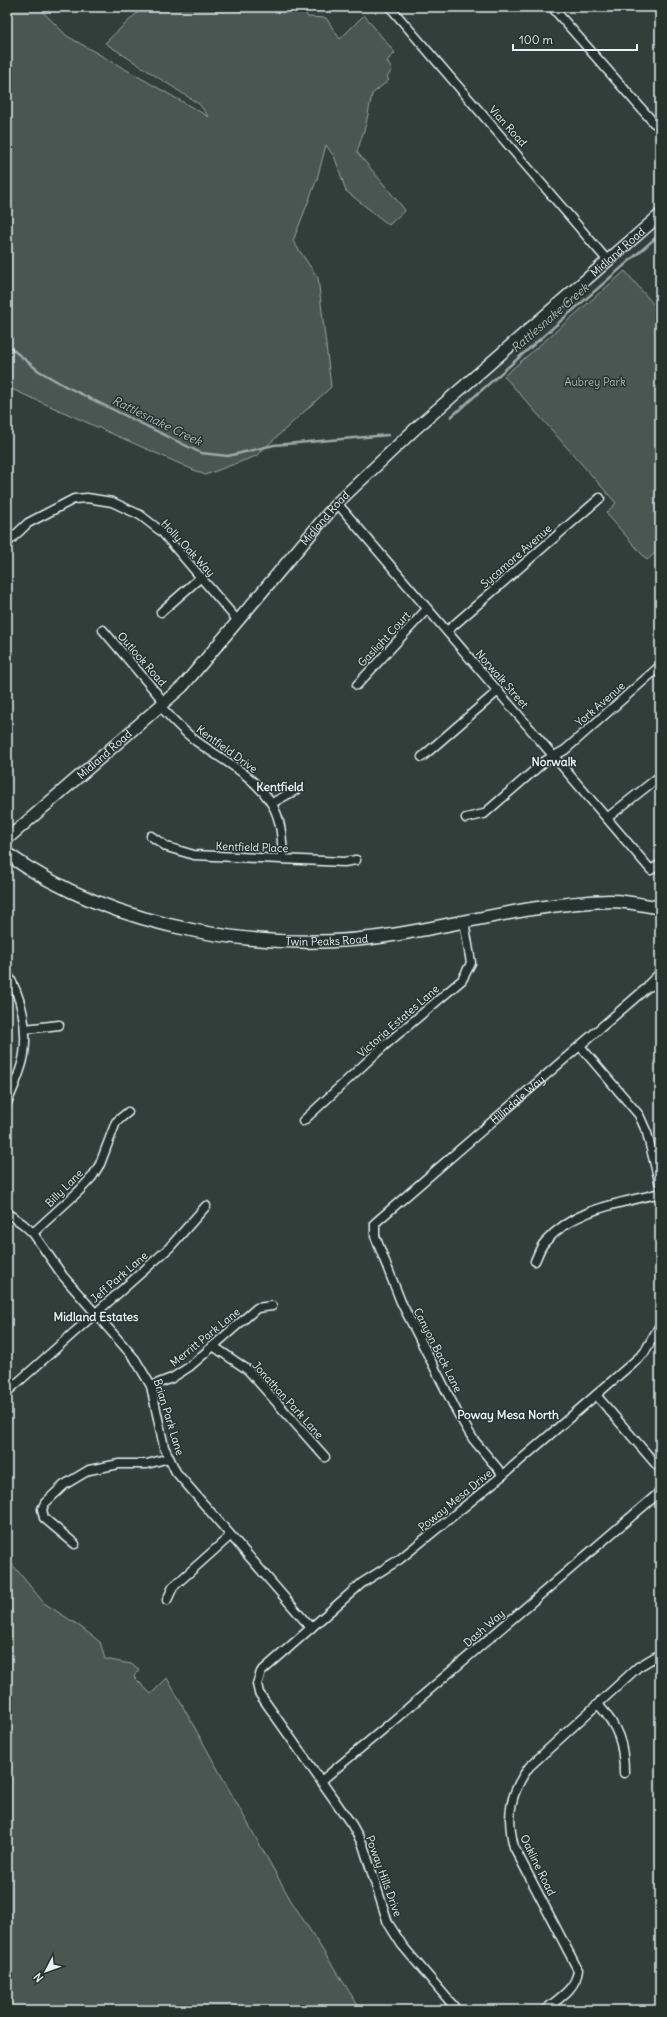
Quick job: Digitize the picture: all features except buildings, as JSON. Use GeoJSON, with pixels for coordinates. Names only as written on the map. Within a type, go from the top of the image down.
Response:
{"type":"FeatureCollection","features":[{"type":"Feature","properties":{"kind":"main road","name":"Midland Road"},"geometry":{"type":"LineString","coordinates":[[7,839],[163,705],[187,682],[337,503],[415,429],[660,215]]}},
{"type":"Feature","properties":{"kind":"main road","name":"Twin Peaks Road"},"geometry":{"type":"LineString","coordinates":[[7,854],[54,884],[110,907],[187,929],[230,936],[293,942],[358,939],[397,934],[558,906],[611,901],[660,908]]}},
{"type":"Feature","properties":{"kind":"main road","name":"Hillndale Way"},"geometry":{"type":"LineString","coordinates":[[650,985],[660,975]]}},
{"type":"Feature","properties":{"kind":"street","name":"Vian Road"},"geometry":{"type":"LineString","coordinates":[[390,7],[608,261]]}},
{"type":"Feature","properties":{"kind":"street"},"geometry":{"type":"LineString","coordinates":[[552,7],[654,123],[660,127]]}},
{"type":"Feature","properties":{"kind":"street","name":"Holly Oak Way"},"geometry":{"type":"LineString","coordinates":[[7,543],[28,522],[74,500],[87,498],[112,502],[140,515],[162,532],[238,621]]}},
{"type":"Feature","properties":{"kind":"street","name":"Sycamore Avenue"},"geometry":{"type":"LineString","coordinates":[[447,631],[600,498]]}},
{"type":"Feature","properties":{"kind":"street","name":"Norwalk Street"},"geometry":{"type":"LineString","coordinates":[[337,503],[651,870],[660,864]]}},
{"type":"Feature","properties":{"kind":"street"},"geometry":{"type":"LineString","coordinates":[[161,612],[201,577]]}},
{"type":"Feature","properties":{"kind":"street","name":"Gaslight Court"},"geometry":{"type":"LineString","coordinates":[[357,685],[427,609]]}},
{"type":"Feature","properties":{"kind":"street","name":"Outlook Road"},"geometry":{"type":"LineString","coordinates":[[103,630],[163,705]]}},
{"type":"Feature","properties":{"kind":"street","name":"York Avenue"},"geometry":{"type":"LineString","coordinates":[[466,818],[484,814],[545,761],[565,750],[660,666]]}},
{"type":"Feature","properties":{"kind":"street"},"geometry":{"type":"LineString","coordinates":[[422,758],[498,691]]}},
{"type":"Feature","properties":{"kind":"street","name":"Kentfield Drive"},"geometry":{"type":"LineString","coordinates":[[163,705],[185,732],[246,774],[272,803],[281,833],[283,859]]}},
{"type":"Feature","properties":{"kind":"street"},"geometry":{"type":"LineString","coordinates":[[607,818],[660,776]]}},
{"type":"Feature","properties":{"kind":"street"},"geometry":{"type":"LineString","coordinates":[[272,803],[296,790]]}},
{"type":"Feature","properties":{"kind":"street","name":"Kentfield Place"},"geometry":{"type":"LineString","coordinates":[[151,836],[167,847],[194,855],[344,862],[356,860]]}},
{"type":"Feature","properties":{"kind":"street","name":"Victoria Estates Lane"},"geometry":{"type":"LineString","coordinates":[[303,1121],[384,1046],[462,980],[471,963],[464,922]]}},
{"type":"Feature","properties":{"kind":"street"},"geometry":{"type":"LineString","coordinates":[[7,973],[12,981],[23,1013],[25,1029],[24,1055],[7,1103]]}},
{"type":"Feature","properties":{"kind":"street","name":"Hillndale Way"},"geometry":{"type":"LineString","coordinates":[[375,1223],[650,985]]}},
{"type":"Feature","properties":{"kind":"street"},"geometry":{"type":"LineString","coordinates":[[25,1029],[59,1025]]}},
{"type":"Feature","properties":{"kind":"street"},"geometry":{"type":"LineString","coordinates":[[580,1046],[639,1115],[647,1132],[660,1185]]}},
{"type":"Feature","properties":{"kind":"street","name":"Billy Lane"},"geometry":{"type":"LineString","coordinates":[[32,1233],[79,1191],[92,1177],[100,1164],[116,1122],[128,1112]]}},
{"type":"Feature","properties":{"kind":"street"},"geometry":{"type":"LineString","coordinates":[[535,1261],[544,1243],[563,1225],[584,1213],[660,1193]]}},
{"type":"Feature","properties":{"kind":"street","name":"Jeff Park Lane"},"geometry":{"type":"LineString","coordinates":[[7,1392],[94,1313],[169,1248],[206,1206]]}},
{"type":"Feature","properties":{"kind":"street","name":"Brian Park Lane"},"geometry":{"type":"LineString","coordinates":[[7,1214],[23,1224],[32,1233],[62,1276],[135,1359],[151,1386],[164,1447],[176,1472],[311,1628]]}},
{"type":"Feature","properties":{"kind":"street","name":"Canyon Back Lane"},"geometry":{"type":"LineString","coordinates":[[375,1223],[375,1236],[401,1302],[450,1398],[473,1439],[503,1475]]}},
{"type":"Feature","properties":{"kind":"street","name":"Merritt Park Lane"},"geometry":{"type":"LineString","coordinates":[[151,1386],[172,1378],[189,1367],[258,1308],[272,1306]]}},
{"type":"Feature","properties":{"kind":"street","name":"Poway Mesa Drive"},"geometry":{"type":"LineString","coordinates":[[257,1684],[260,1672],[362,1583],[400,1559],[503,1475],[644,1353],[660,1325]]}},
{"type":"Feature","properties":{"kind":"street","name":"Jonathan Park Lane"},"geometry":{"type":"LineString","coordinates":[[213,1346],[248,1370],[325,1457]]}},
{"type":"Feature","properties":{"kind":"street"},"geometry":{"type":"LineString","coordinates":[[596,1395],[660,1469]]}},
{"type":"Feature","properties":{"kind":"street"},"geometry":{"type":"LineString","coordinates":[[76,1544],[44,1518],[42,1509],[45,1503],[64,1485],[88,1470],[119,1464],[147,1464],[169,1458]]}},
{"type":"Feature","properties":{"kind":"street","name":"Dash Way"},"geometry":{"type":"LineString","coordinates":[[321,1781],[660,1492]]}},
{"type":"Feature","properties":{"kind":"street"},"geometry":{"type":"LineString","coordinates":[[167,1600],[173,1587],[230,1536]]}},
{"type":"Feature","properties":{"kind":"street","name":"Oakline Road"},"geometry":{"type":"LineString","coordinates":[[545,2010],[572,1987],[577,1977],[578,1970],[514,1847],[510,1832],[510,1806],[519,1781],[529,1767],[638,1667],[660,1654]]}},
{"type":"Feature","properties":{"kind":"street","name":"Poway Hills Drive"},"geometry":{"type":"LineString","coordinates":[[257,1684],[259,1692],[352,1825],[363,1845],[388,1923],[402,1945],[457,2010]]}},
{"type":"Feature","properties":{"kind":"street"},"geometry":{"type":"LineString","coordinates":[[598,1704],[610,1719],[619,1734],[624,1755],[624,1773]]}},
{"type":"Feature","properties":{"kind":"green space"},"geometry":{"type":"Polygon","coordinates":[[[7,7],[38,7],[67,36],[209,117],[199,104],[105,43],[138,12],[153,11],[154,7],[301,7],[308,17],[326,18],[340,39],[364,15],[395,53],[387,61],[392,70],[387,77],[389,80],[372,94],[366,124],[357,152],[405,210],[389,225],[346,191],[335,158],[326,145],[317,179],[293,241],[318,278],[331,387],[256,456],[205,475],[7,387],[7,7]]]}},
{"type":"Feature","properties":{"kind":"green space","name":"Aubrey Park"},"geometry":{"type":"Polygon","coordinates":[[[625,271],[660,312],[660,549],[647,560],[606,513],[616,503],[504,376],[625,271]]]}},
{"type":"Feature","properties":{"kind":"green space"},"geometry":{"type":"Polygon","coordinates":[[[7,1558],[44,1603],[78,1625],[100,1642],[105,1659],[131,1664],[139,1669],[134,1677],[151,1694],[167,1678],[290,1899],[361,2010],[7,2010],[7,1558]]]}},
{"type":"Feature","properties":{"kind":"waterway","name":"Rattlesnake Creek"},"geometry":{"type":"LineString","coordinates":[[451,417],[660,234]]}},
{"type":"Feature","properties":{"kind":"waterway","name":"Rattlesnake Creek"},"geometry":{"type":"LineString","coordinates":[[7,345],[39,371],[65,386],[201,453],[228,456],[274,445],[388,435]]}},
{"type":"Feature","properties":{"kind":"district","name":"Norwalk"},"geometry":{"type":"Point","coordinates":[554,762]}},
{"type":"Feature","properties":{"kind":"district","name":"Kentfield"},"geometry":{"type":"Point","coordinates":[280,787]}},
{"type":"Feature","properties":{"kind":"district","name":"Midland Estates"},"geometry":{"type":"Point","coordinates":[96,1317]}},
{"type":"Feature","properties":{"kind":"district","name":"Poway Mesa North"},"geometry":{"type":"Point","coordinates":[508,1415]}}]}
